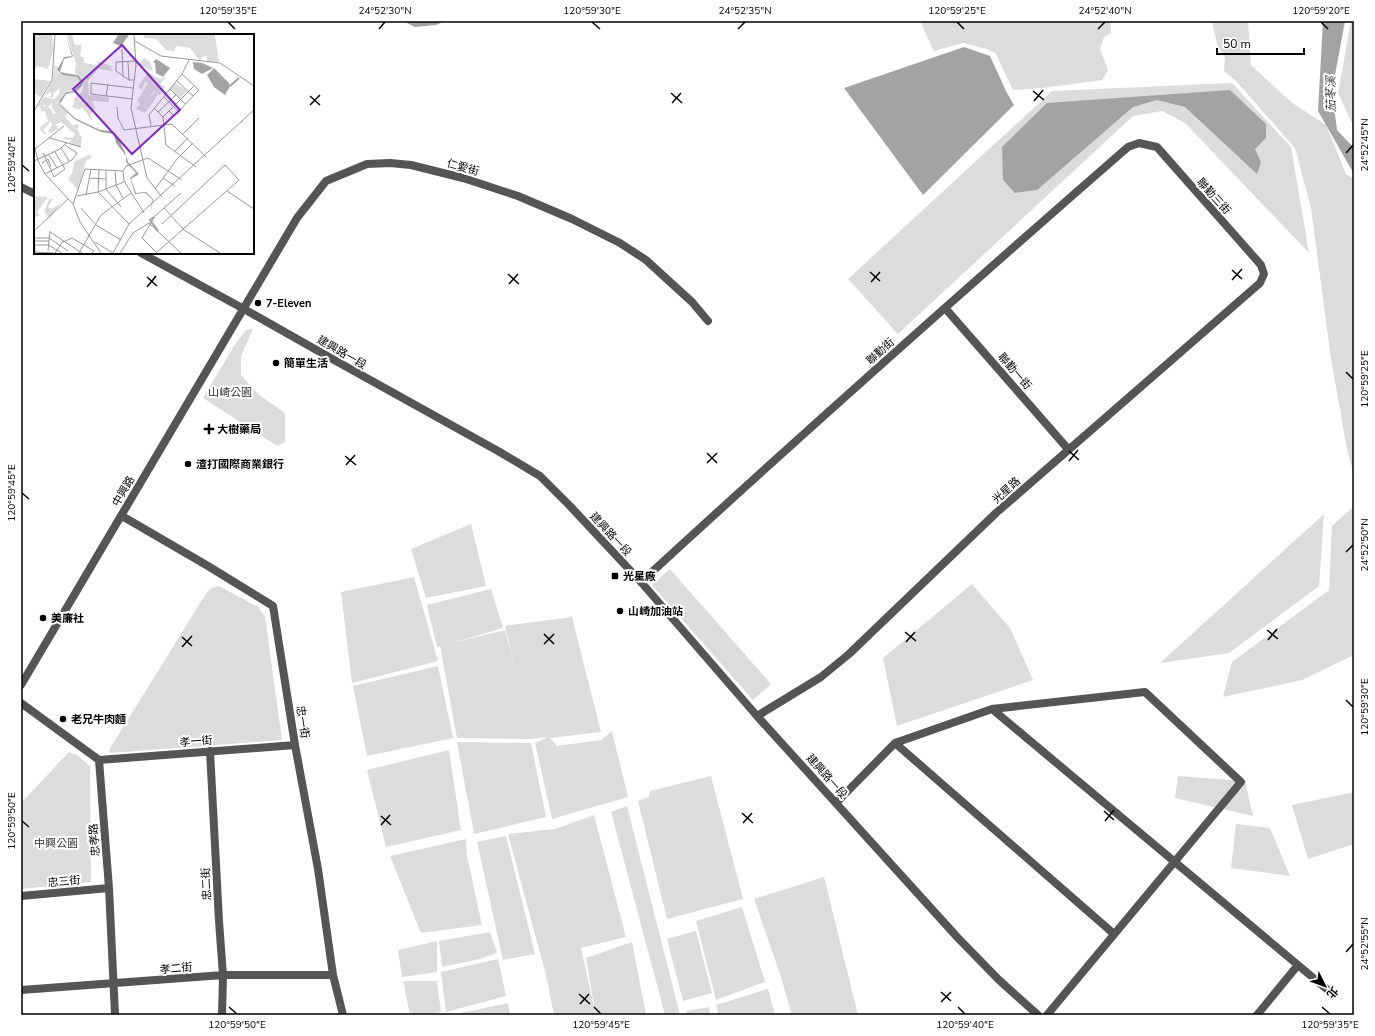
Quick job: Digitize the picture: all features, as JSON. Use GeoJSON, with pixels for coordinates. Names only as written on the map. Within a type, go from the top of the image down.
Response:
{"type":"FeatureCollection","features":[{"type":"Feature","properties":{"kind":"street","name":"聯勤三街"},"geometry":{"type":"LineString","coordinates":[[1139,143],[1157,147],[1261,265],[1264,274]]}},
{"type":"Feature","properties":{"kind":"street","name":"聯勤街"},"geometry":{"type":"LineString","coordinates":[[641,582],[771,463],[945,308],[1128,147],[1139,143]]}},
{"type":"Feature","properties":{"kind":"street","name":"仁愛街"},"geometry":{"type":"LineString","coordinates":[[244,309],[297,218],[326,181],[367,164],[390,163],[411,165],[463,178],[518,196],[572,219],[620,242],[646,260],[692,302],[708,320]]}},
{"type":"Feature","properties":{"kind":"street"},"geometry":{"type":"LineString","coordinates":[[21,187],[34,194]]}},
{"type":"Feature","properties":{"kind":"street","name":"建興路一段"},"geometry":{"type":"LineString","coordinates":[[143,254],[244,309],[540,476],[570,505],[641,582],[757,716],[958,938],[998,980],[1038,1015]]}},
{"type":"Feature","properties":{"kind":"street","name":"光星路"},"geometry":{"type":"LineString","coordinates":[[757,716],[821,678],[849,654],[996,513],[1260,283],[1264,274]]}},
{"type":"Feature","properties":{"kind":"street","name":"聯勤一街"},"geometry":{"type":"LineString","coordinates":[[945,308],[1068,449]]}},
{"type":"Feature","properties":{"kind":"street","name":"中興路"},"geometry":{"type":"LineString","coordinates":[[21,685],[244,309]]}},
{"type":"Feature","properties":{"kind":"street","name":"忠一街"},"geometry":{"type":"LineString","coordinates":[[122,516],[273,606],[295,745],[318,869],[333,975],[343,1015]]}},
{"type":"Feature","properties":{"kind":"street"},"geometry":{"type":"LineString","coordinates":[[836,802],[894,743],[992,709],[1145,692],[1241,782],[1047,1015]]}},
{"type":"Feature","properties":{"kind":"street"},"geometry":{"type":"LineString","coordinates":[[21,703],[99,760]]}},
{"type":"Feature","properties":{"kind":"street"},"geometry":{"type":"LineString","coordinates":[[992,709],[1329,991]]}},
{"type":"Feature","properties":{"kind":"street"},"geometry":{"type":"LineString","coordinates":[[894,743],[1114,934]]}},
{"type":"Feature","properties":{"kind":"street","name":"孝一街"},"geometry":{"type":"LineString","coordinates":[[99,760],[295,745]]}},
{"type":"Feature","properties":{"kind":"street","name":"忠二街"},"geometry":{"type":"LineString","coordinates":[[210,751],[223,975],[222,1015]]}},
{"type":"Feature","properties":{"kind":"street","name":"忠孝路"},"geometry":{"type":"LineString","coordinates":[[99,760],[109,888],[115,1015]]}},
{"type":"Feature","properties":{"kind":"street","name":"忠三街"},"geometry":{"type":"LineString","coordinates":[[21,896],[109,888]]}},
{"type":"Feature","properties":{"kind":"street"},"geometry":{"type":"LineString","coordinates":[[1257,1015],[1298,965]]}},
{"type":"Feature","properties":{"kind":"street","name":"孝二街"},"geometry":{"type":"LineString","coordinates":[[21,990],[223,975],[333,975]]}},
{"type":"Feature","properties":{"kind":"green space"},"geometry":{"type":"Polygon","coordinates":[[[920,21],[1111,21],[1111,33],[1104,37],[1100,49],[1108,70],[1102,80],[1043,88],[1013,90],[996,54],[987,49],[963,43],[934,51],[920,21]]]}},
{"type":"Feature","properties":{"kind":"green space"},"geometry":{"type":"Polygon","coordinates":[[[1212,21],[1248,21],[1251,65],[1291,102],[1326,125],[1346,174],[1354,179],[1354,476],[1347,449],[1331,359],[1311,208],[1295,148],[1236,81],[1224,71],[1225,58],[1217,44],[1212,21]]]}},
{"type":"Feature","properties":{"kind":"green space"},"geometry":{"type":"Polygon","coordinates":[[[1351,21],[1354,21],[1354,128],[1338,93],[1351,21]]]}},
{"type":"Feature","properties":{"kind":"green space"},"geometry":{"type":"Polygon","coordinates":[[[1232,83],[1291,147],[1309,253],[1185,123],[1162,111],[1133,116],[898,334],[848,279],[1052,91],[1232,83]]]}},
{"type":"Feature","properties":{"kind":"green space","name":"山崎公園"},"geometry":{"type":"Polygon","coordinates":[[[253,329],[241,356],[241,375],[258,394],[285,413],[285,442],[277,446],[203,398],[234,346],[246,330],[253,329]]]}},
{"type":"Feature","properties":{"kind":"green space"},"geometry":{"type":"Polygon","coordinates":[[[1354,506],[1354,655],[1302,680],[1223,697],[1232,662],[1329,590],[1332,526],[1354,506]]]}},
{"type":"Feature","properties":{"kind":"green space"},"geometry":{"type":"Polygon","coordinates":[[[1324,514],[1319,586],[1229,653],[1160,663],[1324,514]]]}},
{"type":"Feature","properties":{"kind":"green space"},"geometry":{"type":"Polygon","coordinates":[[[471,524],[486,586],[426,598],[411,549],[471,524]]]}},
{"type":"Feature","properties":{"kind":"green space"},"geometry":{"type":"Polygon","coordinates":[[[670,569],[771,684],[753,700],[652,585],[670,569]]]}},
{"type":"Feature","properties":{"kind":"green space"},"geometry":{"type":"Polygon","coordinates":[[[414,577],[438,661],[352,683],[341,592],[414,577]]]}},
{"type":"Feature","properties":{"kind":"green space"},"geometry":{"type":"Polygon","coordinates":[[[972,584],[1010,628],[1033,680],[897,726],[883,658],[972,584]]]}},
{"type":"Feature","properties":{"kind":"green space"},"geometry":{"type":"Polygon","coordinates":[[[219,586],[258,607],[265,616],[282,740],[110,753],[109,750],[207,592],[211,588],[219,586]]]}},
{"type":"Feature","properties":{"kind":"green space"},"geometry":{"type":"Polygon","coordinates":[[[491,589],[503,628],[452,643],[505,630],[515,669],[505,626],[572,617],[601,732],[550,738],[557,746],[601,740],[612,731],[628,797],[552,819],[535,743],[548,737],[531,739],[457,738],[440,646],[437,647],[427,605],[491,589]]]}},
{"type":"Feature","properties":{"kind":"green space"},"geometry":{"type":"Polygon","coordinates":[[[438,666],[453,738],[367,756],[353,686],[438,666]]]}},
{"type":"Feature","properties":{"kind":"green space"},"geometry":{"type":"Polygon","coordinates":[[[457,742],[531,743],[546,817],[474,834],[457,742]]]}},
{"type":"Feature","properties":{"kind":"green space"},"geometry":{"type":"Polygon","coordinates":[[[449,750],[461,830],[386,847],[367,770],[449,750]]]}},
{"type":"Feature","properties":{"kind":"green space","name":"中興公園"},"geometry":{"type":"Polygon","coordinates":[[[69,752],[77,755],[90,766],[91,882],[21,889],[21,803],[69,752]]]}},
{"type":"Feature","properties":{"kind":"green space"},"geometry":{"type":"Polygon","coordinates":[[[711,776],[743,899],[667,919],[638,801],[649,797],[650,791],[711,776]]]}},
{"type":"Feature","properties":{"kind":"green space"},"geometry":{"type":"Polygon","coordinates":[[[1178,776],[1245,781],[1253,816],[1175,798],[1178,776]]]}},
{"type":"Feature","properties":{"kind":"green space"},"geometry":{"type":"Polygon","coordinates":[[[1354,792],[1354,844],[1308,859],[1292,805],[1354,792]]]}},
{"type":"Feature","properties":{"kind":"green space"},"geometry":{"type":"Polygon","coordinates":[[[627,806],[680,1015],[665,1015],[611,812],[627,806]]]}},
{"type":"Feature","properties":{"kind":"green space"},"geometry":{"type":"Polygon","coordinates":[[[594,815],[626,937],[581,948],[595,1011],[586,958],[632,942],[646,1015],[554,1015],[545,971],[508,834],[555,829],[594,815]]]}},
{"type":"Feature","properties":{"kind":"green space"},"geometry":{"type":"Polygon","coordinates":[[[1236,824],[1270,828],[1290,876],[1231,868],[1236,824]]]}},
{"type":"Feature","properties":{"kind":"green space"},"geometry":{"type":"Polygon","coordinates":[[[506,836],[535,954],[503,960],[477,842],[506,836]]]}},
{"type":"Feature","properties":{"kind":"green space"},"geometry":{"type":"Polygon","coordinates":[[[466,839],[467,856],[482,925],[421,933],[390,856],[466,839]]]}},
{"type":"Feature","properties":{"kind":"green space"},"geometry":{"type":"Polygon","coordinates":[[[824,877],[858,1015],[792,1015],[780,974],[754,899],[824,877]]]}},
{"type":"Feature","properties":{"kind":"green space"},"geometry":{"type":"Polygon","coordinates":[[[742,907],[765,982],[716,1000],[696,921],[742,907]]]}},
{"type":"Feature","properties":{"kind":"green space"},"geometry":{"type":"Polygon","coordinates":[[[696,931],[712,993],[683,1001],[667,939],[696,931]]]}},
{"type":"Feature","properties":{"kind":"green space"},"geometry":{"type":"Polygon","coordinates":[[[490,932],[497,953],[480,959],[442,967],[439,941],[490,932]]]}},
{"type":"Feature","properties":{"kind":"green space"},"geometry":{"type":"Polygon","coordinates":[[[437,941],[437,972],[402,977],[398,950],[437,941]]]}},
{"type":"Feature","properties":{"kind":"green space"},"geometry":{"type":"Polygon","coordinates":[[[498,959],[506,996],[446,1012],[441,972],[498,959]]]}},
{"type":"Feature","properties":{"kind":"green space"},"geometry":{"type":"Polygon","coordinates":[[[403,981],[437,981],[441,1012],[425,1015],[410,1015],[403,981]]]}},
{"type":"Feature","properties":{"kind":"green space"},"geometry":{"type":"Polygon","coordinates":[[[768,989],[775,1015],[718,1015],[716,1005],[768,989]]]}},
{"type":"Feature","properties":{"kind":"green space"},"geometry":{"type":"Polygon","coordinates":[[[508,1003],[510,1015],[451,1015],[508,1003]]]}},
{"type":"Feature","properties":{"kind":"green space"},"geometry":{"type":"Polygon","coordinates":[[[709,1007],[711,1015],[688,1015],[686,1011],[709,1007]]]}},
{"type":"Feature","properties":{"kind":"water"},"geometry":{"type":"Polygon","coordinates":[[[403,21],[445,21],[436,25],[415,27],[403,21]]]}},
{"type":"Feature","properties":{"kind":"water","name":"茄苳溪"},"geometry":{"type":"Polygon","coordinates":[[[1323,21],[1345,21],[1332,91],[1337,130],[1354,148],[1354,174],[1318,111],[1323,21]]]}},
{"type":"Feature","properties":{"kind":"water"},"geometry":{"type":"Polygon","coordinates":[[[964,47],[990,56],[1014,105],[923,195],[844,88],[964,47]]]}},
{"type":"Feature","properties":{"kind":"water"},"geometry":{"type":"Polygon","coordinates":[[[1230,90],[1266,124],[1266,138],[1255,149],[1261,162],[1257,174],[1185,107],[1157,100],[1133,107],[1037,190],[1015,193],[1003,180],[1002,147],[1047,103],[1230,90]]]}},
{"type":"Feature","properties":{"kind":"place","name":"7-Eleven"},"geometry":{"type":"Point","coordinates":[258,303]}},
{"type":"Feature","properties":{"kind":"place","name":"簡單生活"},"geometry":{"type":"Point","coordinates":[276,363]}},
{"type":"Feature","properties":{"kind":"place","name":"大樹藥局"},"geometry":{"type":"Point","coordinates":[209,429]}},
{"type":"Feature","properties":{"kind":"place","name":"渣打國際商業銀行"},"geometry":{"type":"Point","coordinates":[188,464]}},
{"type":"Feature","properties":{"kind":"place","name":"光星廠"},"geometry":{"type":"Point","coordinates":[615,576]}},
{"type":"Feature","properties":{"kind":"place","name":"山崎加油站"},"geometry":{"type":"Point","coordinates":[620,611]}},
{"type":"Feature","properties":{"kind":"place","name":"美廉社"},"geometry":{"type":"Point","coordinates":[43,618]}},
{"type":"Feature","properties":{"kind":"place","name":"老兄牛肉麵"},"geometry":{"type":"Point","coordinates":[63,719]}}]}
